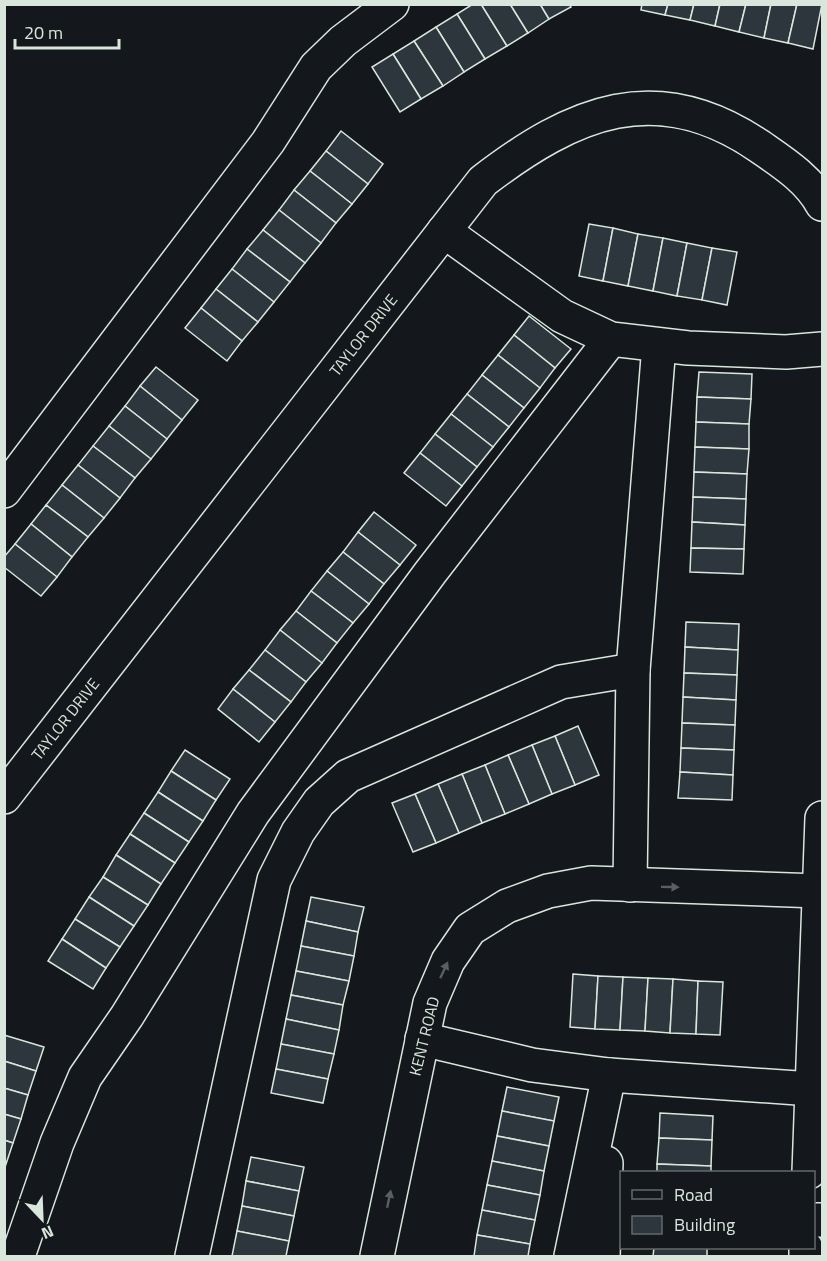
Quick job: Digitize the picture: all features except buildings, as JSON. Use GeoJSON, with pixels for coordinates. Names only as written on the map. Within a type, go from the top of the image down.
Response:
{"type":"FeatureCollection","features":[{"type":"Feature","properties":{"kind":"street"},"geometry":{"type":"LineString","coordinates":[[4,491],[268,142],[315,67],[343,41],[392,4]]}},
{"type":"Feature","properties":{"kind":"street","name":"TAYLOR DRIVE"},"geometry":{"type":"LineString","coordinates":[[4,797],[483,181],[520,153],[559,131],[600,114],[646,107],[695,114],[735,130],[779,160],[815,191],[822,204]]}},
{"type":"Feature","properties":{"kind":"street"},"geometry":{"type":"LineString","coordinates":[[444,231],[562,316],[611,339],[659,345],[786,351],[822,350]]}},
{"type":"Feature","properties":{"kind":"street"},"geometry":{"type":"LineString","coordinates":[[18,1257],[57,1143],[85,1077],[127,1016],[253,813],[430,573],[611,339]]}},
{"type":"Feature","properties":{"kind":"street"},"geometry":{"type":"LineString","coordinates":[[630,885],[633,670],[659,345]]}},
{"type":"Feature","properties":{"kind":"street"},"geometry":{"type":"LineString","coordinates":[[192,1257],[250,981],[274,880],[298,832],[319,802],[348,776],[561,682],[633,670]]}},
{"type":"Feature","properties":{"kind":"street"},"geometry":{"type":"LineString","coordinates":[[809,1171],[822,819]]}},
{"type":"Feature","properties":{"kind":"street","name":"KENT ROAD"},"geometry":{"type":"LineString","coordinates":[[377,1257],[430,1003],[448,961],[470,929],[507,906],[548,891],[591,883],[819,891]]}},
{"type":"Feature","properties":{"kind":"street"},"geometry":{"type":"LineString","coordinates":[[422,1039],[532,1065],[609,1075],[812,1089]]}},
{"type":"Feature","properties":{"kind":"street"},"geometry":{"type":"LineString","coordinates":[[571,1257],[609,1075]]}},
{"type":"Feature","properties":{"kind":"street"},"geometry":{"type":"LineString","coordinates":[[603,1257],[609,1075]]}}]}
